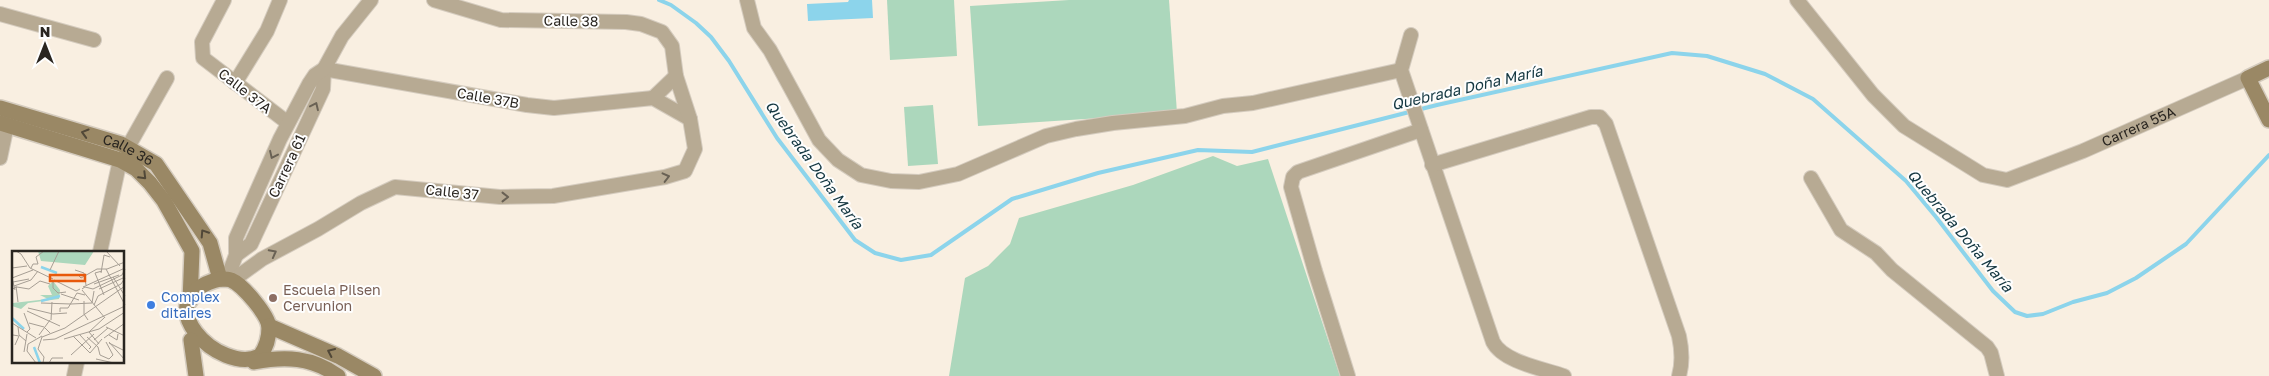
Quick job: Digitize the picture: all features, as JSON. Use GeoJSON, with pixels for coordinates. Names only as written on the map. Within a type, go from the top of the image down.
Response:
{"type":"FeatureCollection","features":[{"type":"Feature","properties":{"kind":"main road","name":"Carrera 55A"},"geometry":{"type":"LineString","coordinates":[[2248,78],[2269,68]]}},
{"type":"Feature","properties":{"kind":"main road"},"geometry":{"type":"LineString","coordinates":[[2248,78],[2269,120]]}},
{"type":"Feature","properties":{"kind":"main road","name":"Calle 36"},"geometry":{"type":"LineString","coordinates":[[0,108],[156,164],[210,243],[227,280]]}},
{"type":"Feature","properties":{"kind":"main road","name":"Calle 36"},"geometry":{"type":"LineString","coordinates":[[3,124],[124,154],[164,201],[192,251],[190,301]]}},
{"type":"Feature","properties":{"kind":"main road"},"geometry":{"type":"LineString","coordinates":[[196,376],[187,316],[190,301],[194,291],[205,282],[227,280],[253,300],[269,326],[338,356],[374,376]]}},
{"type":"Feature","properties":{"kind":"main road"},"geometry":{"type":"LineString","coordinates":[[245,366],[262,352],[267,342],[269,326]]}},
{"type":"Feature","properties":{"kind":"main road"},"geometry":{"type":"LineString","coordinates":[[190,336],[204,355],[221,364],[245,366],[276,358],[295,358],[312,362],[338,376]]}},
{"type":"Feature","properties":{"kind":"street","name":"Calle 37A"},"geometry":{"type":"LineString","coordinates":[[224,0],[202,42],[203,58],[288,124]]}},
{"type":"Feature","properties":{"kind":"street"},"geometry":{"type":"LineString","coordinates":[[235,83],[267,31],[280,0]]}},
{"type":"Feature","properties":{"kind":"street","name":"Carrera 61"},"geometry":{"type":"LineString","coordinates":[[227,280],[236,255],[236,238],[288,124],[315,75],[324,69],[342,36],[371,0]]}},
{"type":"Feature","properties":{"kind":"street","name":"Calle 38"},"geometry":{"type":"LineString","coordinates":[[434,0],[501,20],[641,24],[662,32],[672,46],[676,76],[690,119],[695,149],[690,163]]}},
{"type":"Feature","properties":{"kind":"street"},"geometry":{"type":"LineString","coordinates":[[747,0],[754,28],[770,50],[819,140],[838,160],[861,175],[890,181],[919,182],[958,174],[1046,136],[1076,129],[1113,122],[1185,116],[1223,106],[1253,103],[1401,70]]}},
{"type":"Feature","properties":{"kind":"street","name":"Carrera 55A"},"geometry":{"type":"LineString","coordinates":[[1797,0],[1873,95],[1904,126],[1983,175],[2007,180],[2083,151],[2248,78]]}},
{"type":"Feature","properties":{"kind":"street"},"geometry":{"type":"LineString","coordinates":[[0,14],[94,40]]}},
{"type":"Feature","properties":{"kind":"street"},"geometry":{"type":"LineString","coordinates":[[1411,35],[1401,70],[1432,165],[1497,349],[1506,356],[1564,376]]}},
{"type":"Feature","properties":{"kind":"street","name":"Carrera 61"},"geometry":{"type":"LineString","coordinates":[[236,255],[251,244],[322,89],[325,80],[324,69]]}},
{"type":"Feature","properties":{"kind":"street","name":"Calle 37B"},"geometry":{"type":"LineString","coordinates":[[324,69],[526,105],[554,108],[653,98]]}},
{"type":"Feature","properties":{"kind":"street"},"geometry":{"type":"LineString","coordinates":[[676,76],[653,98],[690,119]]}},
{"type":"Feature","properties":{"kind":"street"},"geometry":{"type":"LineString","coordinates":[[100,251],[124,154],[167,78]]}},
{"type":"Feature","properties":{"kind":"street"},"geometry":{"type":"LineString","coordinates":[[1432,165],[1591,117],[1600,117],[1606,124],[1679,336],[1682,358],[1679,376]]}},
{"type":"Feature","properties":{"kind":"street"},"geometry":{"type":"LineString","coordinates":[[0,158],[3,124]]}},
{"type":"Feature","properties":{"kind":"street"},"geometry":{"type":"LineString","coordinates":[[1348,376],[1291,187],[1293,177],[1298,172],[1419,125]]}},
{"type":"Feature","properties":{"kind":"street","name":"Calle 37"},"geometry":{"type":"LineString","coordinates":[[227,280],[360,203],[395,187],[500,197],[553,196],[665,177],[685,171],[690,163]]}},
{"type":"Feature","properties":{"kind":"street"},"geometry":{"type":"LineString","coordinates":[[1811,178],[1840,230],[1876,253],[1892,270],[1987,347],[1991,353],[1997,376]]}},
{"type":"Feature","properties":{"kind":"green space"},"geometry":{"type":"Polygon","coordinates":[[[887,0],[954,0],[957,56],[890,60],[887,0]]]}},
{"type":"Feature","properties":{"kind":"green space"},"geometry":{"type":"Polygon","coordinates":[[[1069,0],[1169,0],[1177,113],[978,126],[970,6],[1069,0]]]}},
{"type":"Feature","properties":{"kind":"green space"},"geometry":{"type":"Polygon","coordinates":[[[933,105],[938,164],[908,166],[904,107],[933,105]]]}},
{"type":"Feature","properties":{"kind":"green space"},"geometry":{"type":"Polygon","coordinates":[[[1213,156],[1237,166],[1268,159],[1340,376],[949,376],[965,278],[988,266],[1010,244],[1019,218],[1133,185],[1213,156]]]}},
{"type":"Feature","properties":{"kind":"water"},"geometry":{"type":"Polygon","coordinates":[[[849,0],[872,0],[873,18],[808,21],[807,4],[848,2],[849,0]]]}},
{"type":"Feature","properties":{"kind":"waterway","name":"Quebrada Doña María"},"geometry":{"type":"LineString","coordinates":[[659,0],[671,5],[696,23],[711,37],[729,61],[777,138],[855,240],[875,253],[901,260],[931,255],[1012,199],[1098,173],[1198,150],[1252,152],[1437,105],[1672,53],[1707,56],[1765,74],[1813,99],[1906,181],[1993,291],[2015,312],[2027,316],[2043,314],[2073,302],[2107,293],[2136,278],[2186,244],[2269,155]]}},
{"type":"Feature","properties":{"kind":"place","name":"Escuela Pilsen Cervunion"},"geometry":{"type":"Point","coordinates":[273,298]}},
{"type":"Feature","properties":{"kind":"place","name":"Complex ditaires"},"geometry":{"type":"Point","coordinates":[151,305]}}]}
